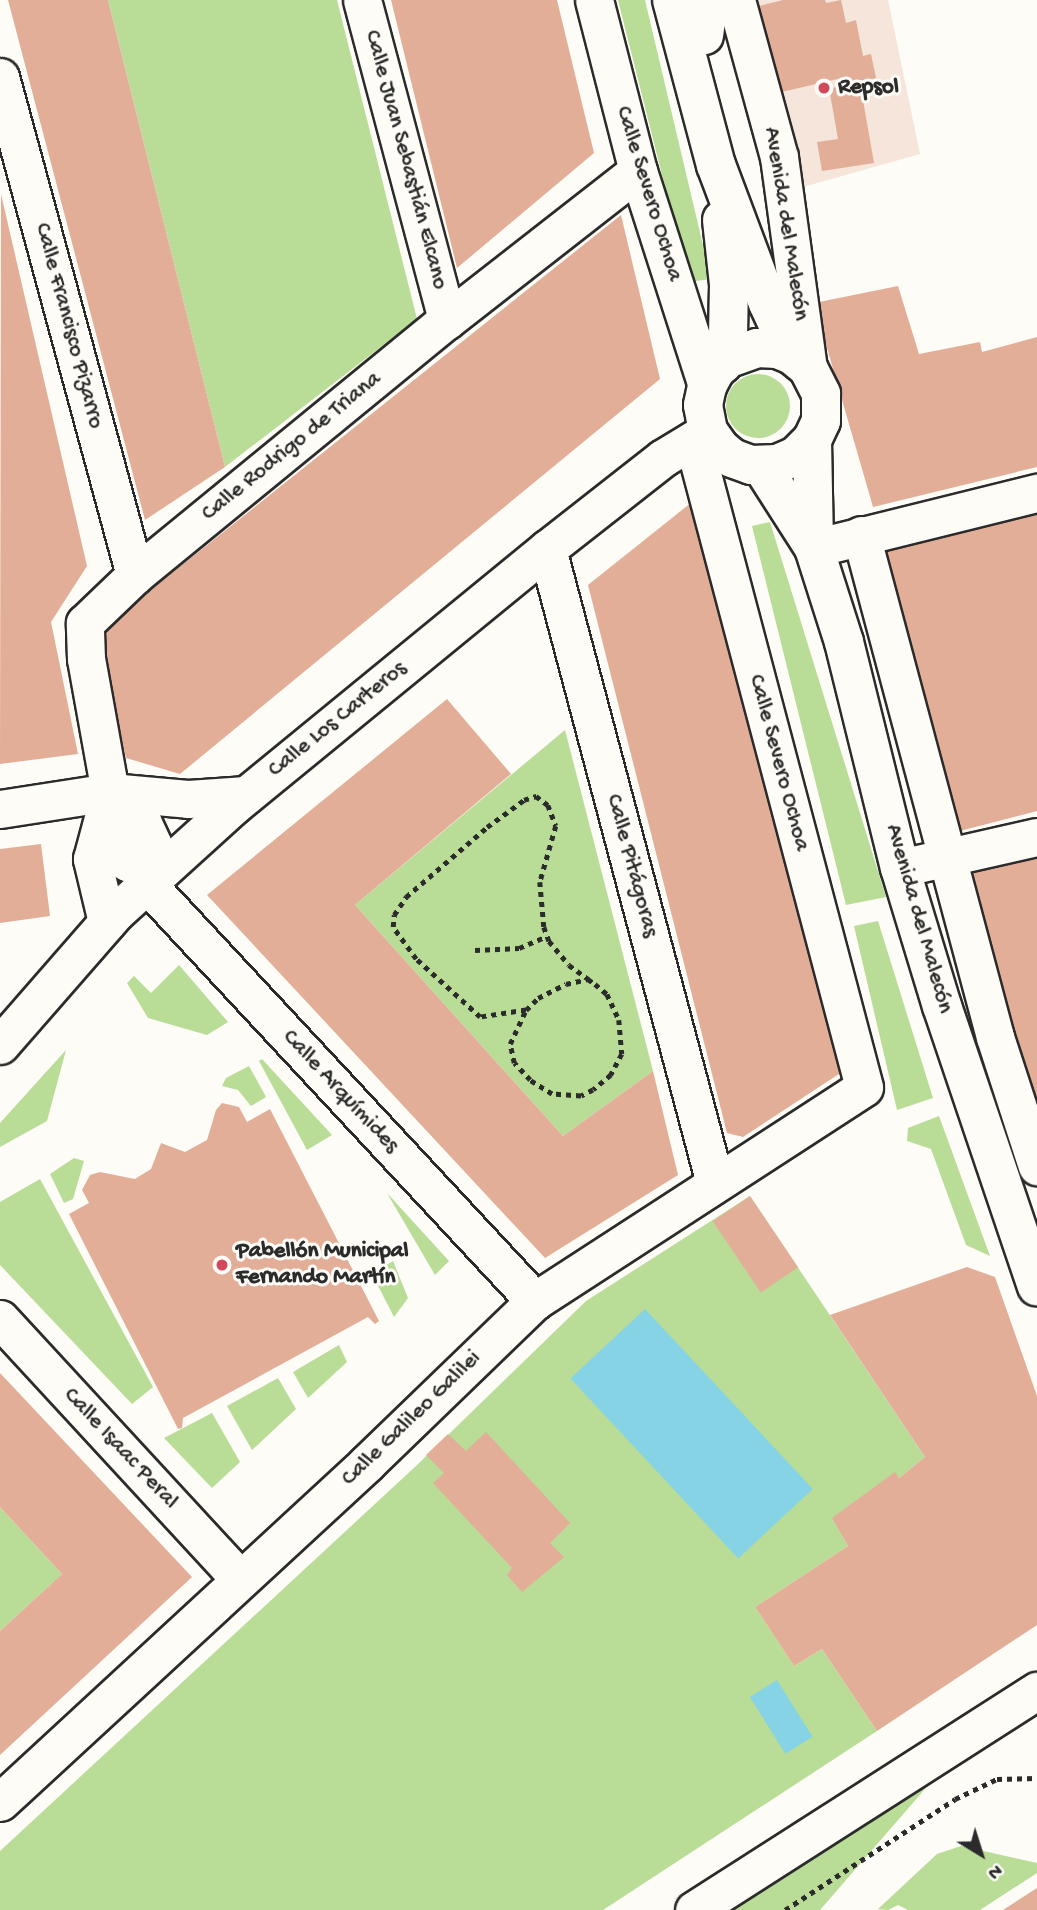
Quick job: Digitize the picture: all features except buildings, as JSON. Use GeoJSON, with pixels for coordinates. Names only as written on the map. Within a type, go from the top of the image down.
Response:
{"type":"FeatureCollection","features":[{"type":"Feature","properties":{"kind":"main road"},"geometry":{"type":"LineString","coordinates":[[672,0],[716,165],[794,353],[821,394],[821,421],[812,440],[796,456],[778,464],[751,465],[732,458],[700,435],[703,405],[728,336],[729,284],[716,165]]}},
{"type":"Feature","properties":{"kind":"main road"},"geometry":{"type":"LineString","coordinates":[[707,17],[794,353]]}},
{"type":"Feature","properties":{"kind":"main road"},"geometry":{"type":"LineString","coordinates":[[715,375],[746,350],[777,349],[794,353]]}},
{"type":"Feature","properties":{"kind":"main road"},"geometry":{"type":"LineString","coordinates":[[812,440],[814,548]]}},
{"type":"Feature","properties":{"kind":"main road"},"geometry":{"type":"LineString","coordinates":[[761,465],[814,548]]}},
{"type":"Feature","properties":{"kind":"main road","name":"Avenida del Malecón"},"geometry":{"type":"LineString","coordinates":[[814,548],[844,642],[900,868],[942,1006],[1037,1286]]}},
{"type":"Feature","properties":{"kind":"street","name":"Calle Juan Sebastián Elcano"},"geometry":{"type":"LineString","coordinates":[[362,0],[447,320]]}},
{"type":"Feature","properties":{"kind":"street","name":"Calle Severo Ochoa"},"geometry":{"type":"LineString","coordinates":[[594,0],[638,171],[715,375]]}},
{"type":"Feature","properties":{"kind":"street","name":"Avenida del Malecón"},"geometry":{"type":"LineString","coordinates":[[736,0],[779,157],[794,353]]}},
{"type":"Feature","properties":{"kind":"street","name":"Calle Francisco Pizarro"},"geometry":{"type":"LineString","coordinates":[[0,77],[135,575]]}},
{"type":"Feature","properties":{"kind":"street","name":"Calle Rodrigo de Triana"},"geometry":{"type":"LineString","coordinates":[[107,807],[86,659],[85,623],[135,575],[447,320],[638,171]]}},
{"type":"Feature","properties":{"kind":"street","name":"Calle Severo Ochoa"},"geometry":{"type":"LineString","coordinates":[[700,435],[864,1087]]}},
{"type":"Feature","properties":{"kind":"street","name":"Calle Los Carteros"},"geometry":{"type":"LineString","coordinates":[[0,1045],[107,922],[152,878],[246,795],[547,549],[663,458],[700,435]]}},
{"type":"Feature","properties":{"kind":"street"},"geometry":{"type":"LineString","coordinates":[[814,548],[1037,493]]}},
{"type":"Feature","properties":{"kind":"street","name":"Avenida del Malecón"},"geometry":{"type":"LineString","coordinates":[[860,535],[995,1037],[1037,1166]]}},
{"type":"Feature","properties":{"kind":"street","name":"Calle Pitágoras"},"geometry":{"type":"LineString","coordinates":[[547,549],[715,1184]]}},
{"type":"Feature","properties":{"kind":"street"},"geometry":{"type":"LineString","coordinates":[[0,809],[107,807],[246,795]]}},
{"type":"Feature","properties":{"kind":"street"},"geometry":{"type":"LineString","coordinates":[[107,807],[142,821],[153,845],[152,878]]}},
{"type":"Feature","properties":{"kind":"street"},"geometry":{"type":"LineString","coordinates":[[107,807],[92,859],[107,922]]}},
{"type":"Feature","properties":{"kind":"street"},"geometry":{"type":"LineString","coordinates":[[900,868],[1037,837]]}},
{"type":"Feature","properties":{"kind":"street","name":"Calle Arquímides"},"geometry":{"type":"LineString","coordinates":[[152,878],[534,1301]]}},
{"type":"Feature","properties":{"kind":"street","name":"Calle Galileo Galilei"},"geometry":{"type":"LineString","coordinates":[[0,1802],[534,1301],[864,1087]]}},
{"type":"Feature","properties":{"kind":"street","name":"Calle Isaac Peral"},"geometry":{"type":"LineString","coordinates":[[0,1319],[240,1579]]}},
{"type":"Feature","properties":{"kind":"street"},"geometry":{"type":"LineString","coordinates":[[694,1910],[1037,1691]]}},
{"type":"Feature","properties":{"kind":"street"},"geometry":{"type":"LineString","coordinates":[[953,1744],[1007,1724],[1037,1720]]}},
{"type":"Feature","properties":{"kind":"path"},"geometry":{"type":"LineString","coordinates":[[526,1010],[480,1017],[416,959],[393,927],[394,915],[405,897],[487,827],[524,800],[536,796],[548,805],[556,826],[540,882],[547,936],[569,965],[589,979],[607,994],[619,1020],[622,1054],[611,1075],[580,1096],[552,1094],[530,1080],[514,1063],[510,1044],[526,1010],[538,998],[566,984],[589,979]]}},
{"type":"Feature","properties":{"kind":"path"},"geometry":{"type":"LineString","coordinates":[[474,950],[519,948],[547,936]]}},
{"type":"Feature","properties":{"kind":"path"},"geometry":{"type":"LineString","coordinates":[[785,1910],[955,1800],[997,1779],[1037,1778]]}},
{"type":"Feature","properties":{"kind":"shaded area","name":"Repsol"},"geometry":{"type":"Polygon","coordinates":[[[734,0],[888,0],[920,154],[796,189],[760,167],[725,22],[734,0]]]}},
{"type":"Feature","properties":{"kind":"green space"},"geometry":{"type":"Polygon","coordinates":[[[108,0],[337,0],[417,319],[225,467],[108,0]]]}},
{"type":"Feature","properties":{"kind":"green space"},"geometry":{"type":"Polygon","coordinates":[[[618,0],[645,0],[711,279],[689,282],[618,0]]]}},
{"type":"Feature","properties":{"kind":"green space"},"geometry":{"type":"Polygon","coordinates":[[[758,374],[776,380],[784,388],[790,406],[784,424],[776,432],[758,438],[740,432],[732,424],[726,406],[732,388],[740,380],[758,374]]]}},
{"type":"Feature","properties":{"kind":"green space"},"geometry":{"type":"Polygon","coordinates":[[[770,522],[886,897],[846,905],[752,526],[770,522]]]}},
{"type":"Feature","properties":{"kind":"green space"},"geometry":{"type":"Polygon","coordinates":[[[565,730],[653,1071],[563,1136],[355,905],[565,730]]]}},
{"type":"Feature","properties":{"kind":"green space"},"geometry":{"type":"Polygon","coordinates":[[[878,921],[933,1098],[897,1110],[854,926],[878,921]]]}},
{"type":"Feature","properties":{"kind":"green space"},"geometry":{"type":"Polygon","coordinates":[[[179,965],[228,1022],[207,1035],[148,1018],[127,983],[134,976],[151,993],[179,965]]]}},
{"type":"Feature","properties":{"kind":"green space"},"geometry":{"type":"Polygon","coordinates":[[[66,1050],[47,1121],[0,1147],[0,1123],[66,1050]]]}},
{"type":"Feature","properties":{"kind":"green space"},"geometry":{"type":"Polygon","coordinates":[[[262,1059],[332,1135],[307,1150],[259,1061],[262,1059]]]}},
{"type":"Feature","properties":{"kind":"green space"},"geometry":{"type":"Polygon","coordinates":[[[249,1066],[266,1097],[251,1106],[238,1090],[222,1086],[226,1078],[249,1066]]]}},
{"type":"Feature","properties":{"kind":"green space"},"geometry":{"type":"Polygon","coordinates":[[[939,1116],[990,1256],[966,1245],[931,1149],[907,1141],[908,1128],[939,1116]]]}},
{"type":"Feature","properties":{"kind":"green space"},"geometry":{"type":"Polygon","coordinates":[[[74,1158],[84,1161],[73,1199],[64,1203],[50,1174],[74,1158]]]}},
{"type":"Feature","properties":{"kind":"green space"},"geometry":{"type":"Polygon","coordinates":[[[40,1179],[153,1387],[132,1404],[0,1265],[0,1202],[40,1179]]]}},
{"type":"Feature","properties":{"kind":"green space"},"geometry":{"type":"Polygon","coordinates":[[[387,1193],[449,1261],[435,1275],[387,1193]]]}},
{"type":"Feature","properties":{"kind":"green space"},"geometry":{"type":"Polygon","coordinates":[[[750,1196],[925,1457],[899,1478],[895,1473],[833,1519],[848,1546],[755,1607],[794,1666],[822,1649],[877,1731],[603,1910],[0,1910],[0,1851],[416,1466],[586,1301],[750,1196]]]}},
{"type":"Feature","properties":{"kind":"green space"},"geometry":{"type":"Polygon","coordinates":[[[393,1261],[408,1298],[394,1317],[372,1274],[393,1261]]]}},
{"type":"Feature","properties":{"kind":"green space"},"geometry":{"type":"Polygon","coordinates":[[[339,1345],[347,1362],[308,1398],[293,1372],[339,1345]]]}},
{"type":"Feature","properties":{"kind":"green space"},"geometry":{"type":"Polygon","coordinates":[[[278,1378],[296,1409],[252,1450],[227,1406],[278,1378]]]}},
{"type":"Feature","properties":{"kind":"green space"},"geometry":{"type":"Polygon","coordinates":[[[212,1413],[240,1462],[212,1488],[164,1438],[212,1413]]]}},
{"type":"Feature","properties":{"kind":"green space"},"geometry":{"type":"Polygon","coordinates":[[[0,1507],[62,1574],[0,1631],[0,1507]]]}},
{"type":"Feature","properties":{"kind":"green space"},"geometry":{"type":"Polygon","coordinates":[[[938,1774],[820,1910],[730,1910],[938,1774]]]}},
{"type":"Feature","properties":{"kind":"green space"},"geometry":{"type":"Polygon","coordinates":[[[961,1846],[1037,1863],[1037,1873],[980,1910],[908,1910],[898,1905],[888,1910],[878,1909],[937,1854],[961,1846]]]}},
{"type":"Feature","properties":{"kind":"water"},"geometry":{"type":"Polygon","coordinates":[[[645,1309],[813,1489],[738,1558],[570,1379],[645,1309]]]}},
{"type":"Feature","properties":{"kind":"water"},"geometry":{"type":"Polygon","coordinates":[[[777,1680],[813,1737],[785,1754],[750,1697],[777,1680]]]}},
{"type":"Feature","properties":{"kind":"place","name":"Repsol"},"geometry":{"type":"Point","coordinates":[824,88]}},
{"type":"Feature","properties":{"kind":"place","name":"Pabellón Municipal Fernando Martín"},"geometry":{"type":"Point","coordinates":[222,1265]}}]}
